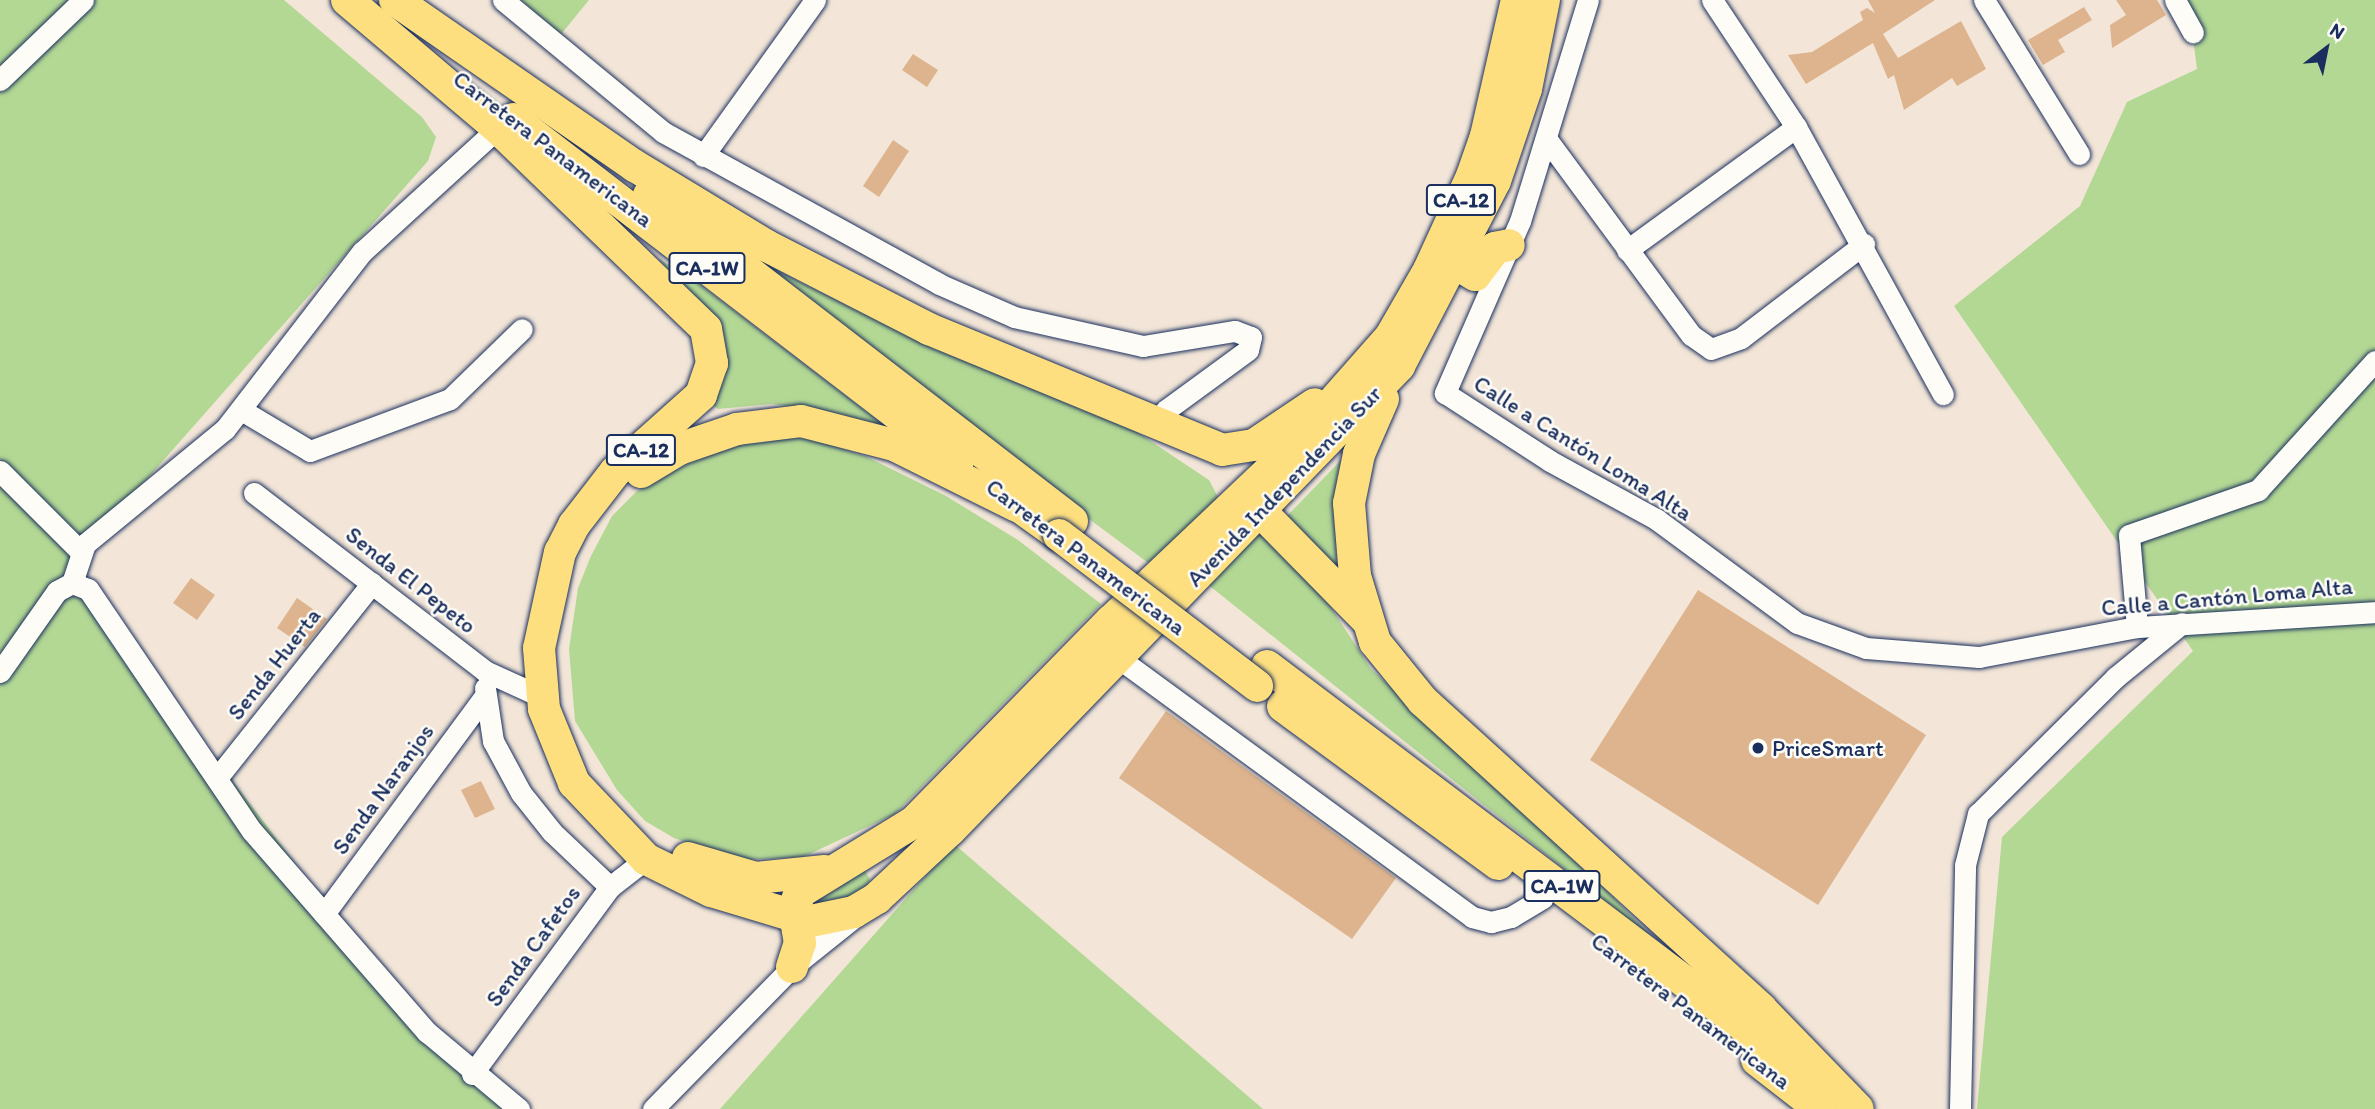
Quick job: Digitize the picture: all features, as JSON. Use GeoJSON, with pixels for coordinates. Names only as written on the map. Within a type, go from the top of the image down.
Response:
{"type":"FeatureCollection","features":[{"type":"Feature","properties":{"kind":"highway","name":"CA-12"},"geometry":{"type":"LineString","coordinates":[[347,0],[498,128],[688,306],[711,344],[712,363],[701,395],[615,472],[574,525],[560,552],[539,648],[542,697],[574,783],[646,859],[788,934],[879,896]]}},
{"type":"Feature","properties":{"kind":"highway","name":"Carretera Panamericana"},"geometry":{"type":"LineString","coordinates":[[356,0],[1017,506],[1065,528]]}},
{"type":"Feature","properties":{"kind":"highway","name":"Carretera Panamericana"},"geometry":{"type":"LineString","coordinates":[[394,0],[1065,528],[1262,676],[1857,1109]]}},
{"type":"Feature","properties":{"kind":"highway"},"geometry":{"type":"LineString","coordinates":[[394,0],[565,122],[767,246],[929,329],[1114,405],[1158,426],[1212,447],[1236,450],[1272,435],[1354,378]]}},
{"type":"Feature","properties":{"kind":"highway","name":"Avenida Independencia Sur"},"geometry":{"type":"LineString","coordinates":[[1354,378],[1391,336],[1423,281],[1472,176],[1486,136],[1517,0]]}},
{"type":"Feature","properties":{"kind":"highway","name":"Avenida Independencia Sur"},"geometry":{"type":"LineString","coordinates":[[879,896],[1117,657],[1241,515],[1399,366],[1456,264],[1514,130],[1544,0]]}},
{"type":"Feature","properties":{"kind":"highway"},"geometry":{"type":"LineString","coordinates":[[1456,264],[1475,275],[1495,248],[1508,245]]}},
{"type":"Feature","properties":{"kind":"highway"},"geometry":{"type":"LineString","coordinates":[[1399,366],[1367,431],[1352,479],[1352,552],[1366,619],[1375,642],[1423,701],[1761,1009],[1857,1109]]}},
{"type":"Feature","properties":{"kind":"highway","name":"CA-12"},"geometry":{"type":"LineString","coordinates":[[1017,506],[894,445],[827,425],[784,420],[679,449],[634,477],[593,527],[567,587],[555,659],[562,709],[589,772],[639,828],[714,870],[778,879],[847,862],[914,822],[1241,515],[1354,378]]}},
{"type":"Feature","properties":{"kind":"highway"},"geometry":{"type":"LineString","coordinates":[[1114,405],[1212,460],[1241,515],[1366,619]]}},
{"type":"Feature","properties":{"kind":"highway","name":"Carretera Panamericana"},"geometry":{"type":"LineString","coordinates":[[1262,676],[1543,898],[1821,1109]]}},
{"type":"Feature","properties":{"kind":"highway"},"geometry":{"type":"LineString","coordinates":[[788,934],[800,892],[847,862],[877,867],[879,896]]}},
{"type":"Feature","properties":{"kind":"street"},"geometry":{"type":"LineString","coordinates":[[0,80],[83,0]]}},
{"type":"Feature","properties":{"kind":"street"},"geometry":{"type":"LineString","coordinates":[[503,0],[644,118],[703,156],[867,248],[1014,317],[1143,346],[1235,331],[1251,337],[1248,351],[1166,410],[1158,426]]}},
{"type":"Feature","properties":{"kind":"street"},"geometry":{"type":"LineString","coordinates":[[703,156],[815,0]]}},
{"type":"Feature","properties":{"kind":"street"},"geometry":{"type":"LineString","coordinates":[[1508,245],[1548,141],[1588,0]]}},
{"type":"Feature","properties":{"kind":"street"},"geometry":{"type":"LineString","coordinates":[[1712,0],[1796,127],[1864,244],[1943,394]]}},
{"type":"Feature","properties":{"kind":"street"},"geometry":{"type":"LineString","coordinates":[[1984,0],[2079,154]]}},
{"type":"Feature","properties":{"kind":"street"},"geometry":{"type":"LineString","coordinates":[[2175,0],[2193,32]]}},
{"type":"Feature","properties":{"kind":"street"},"geometry":{"type":"LineString","coordinates":[[1628,250],[1796,127]]}},
{"type":"Feature","properties":{"kind":"street"},"geometry":{"type":"LineString","coordinates":[[0,672],[57,591],[72,583],[80,551],[125,510],[177,473],[243,411],[344,272],[442,174],[498,128]]}},
{"type":"Feature","properties":{"kind":"street"},"geometry":{"type":"LineString","coordinates":[[1548,141],[1691,335],[1711,349],[1741,338],[1864,244]]}},
{"type":"Feature","properties":{"kind":"street","name":"Calle a Cantón Loma Alta"},"geometry":{"type":"LineString","coordinates":[[1508,245],[1445,393],[1550,461],[1656,519],[1797,623],[1866,648],[1979,657],[2137,627],[2375,612]]}},
{"type":"Feature","properties":{"kind":"street"},"geometry":{"type":"LineString","coordinates":[[243,411],[310,451],[450,399],[522,329]]}},
{"type":"Feature","properties":{"kind":"street"},"geometry":{"type":"LineString","coordinates":[[2137,627],[2129,535],[2259,490],[2375,361]]}},
{"type":"Feature","properties":{"kind":"street"},"geometry":{"type":"LineString","coordinates":[[0,471],[80,551]]}},
{"type":"Feature","properties":{"kind":"street","name":"Senda El Pepeto"},"geometry":{"type":"LineString","coordinates":[[254,493],[485,671],[542,697]]}},
{"type":"Feature","properties":{"kind":"street"},"geometry":{"type":"LineString","coordinates":[[72,583],[88,589],[104,606],[252,831],[496,1102],[519,1109]]}},
{"type":"Feature","properties":{"kind":"street","name":"Senda Huerta"},"geometry":{"type":"LineString","coordinates":[[217,778],[372,583]]}},
{"type":"Feature","properties":{"kind":"street"},"geometry":{"type":"LineString","coordinates":[[1959,1109],[1965,865],[1978,814],[2116,677],[2182,623]]}},
{"type":"Feature","properties":{"kind":"street"},"geometry":{"type":"LineString","coordinates":[[1117,657],[1472,917],[1491,922],[1511,917],[1543,898]]}},
{"type":"Feature","properties":{"kind":"street"},"geometry":{"type":"LineString","coordinates":[[485,671],[485,696],[494,741],[521,793],[562,842],[610,887]]}},
{"type":"Feature","properties":{"kind":"street","name":"Senda Naranjos"},"geometry":{"type":"LineString","coordinates":[[324,914],[485,696]]}},
{"type":"Feature","properties":{"kind":"street","name":"Senda Cafetos"},"geometry":{"type":"LineString","coordinates":[[472,1074],[610,887],[646,859]]}},
{"type":"Feature","properties":{"kind":"street","name":"Avenida Independencia Sur"},"geometry":{"type":"LineString","coordinates":[[653,1109],[788,934],[879,896]]}},
{"type":"Feature","properties":{"kind":"green space"},"geometry":{"type":"Polygon","coordinates":[[[0,0],[284,0],[422,117],[436,137],[428,161],[70,566],[411,1016],[516,1109],[0,1109],[0,0]]]}},
{"type":"Feature","properties":{"kind":"green space"},"geometry":{"type":"Polygon","coordinates":[[[512,0],[589,0],[558,38],[512,0]]]}},
{"type":"Feature","properties":{"kind":"green space"},"geometry":{"type":"Polygon","coordinates":[[[2188,0],[2375,0],[2375,1109],[1977,1109],[2002,837],[2193,651],[1954,306],[2080,206],[2127,102],[2197,69],[2188,0]]]}},
{"type":"Feature","properties":{"kind":"green space"},"geometry":{"type":"Polygon","coordinates":[[[709,237],[919,341],[1107,412],[1209,480],[1220,501],[1151,565],[709,237]]]}},
{"type":"Feature","properties":{"kind":"green space"},"geometry":{"type":"Polygon","coordinates":[[[659,259],[690,277],[909,444],[816,410],[772,404],[718,409],[709,403],[723,371],[724,337],[659,259]]]}},
{"type":"Feature","properties":{"kind":"green space"},"geometry":{"type":"Polygon","coordinates":[[[798,435],[865,456],[946,496],[1018,540],[1101,604],[895,814],[803,857],[739,860],[674,838],[645,821],[617,790],[575,721],[569,649],[578,588],[591,556],[612,516],[637,491],[719,447],[798,435]]]}},
{"type":"Feature","properties":{"kind":"green space"},"geometry":{"type":"Polygon","coordinates":[[[1350,451],[1335,506],[1337,574],[1285,518],[1350,451]]]}},
{"type":"Feature","properties":{"kind":"green space"},"geometry":{"type":"Polygon","coordinates":[[[1258,528],[1311,577],[1371,669],[1544,827],[1661,946],[1206,583],[1258,528]]]}},
{"type":"Feature","properties":{"kind":"green space"},"geometry":{"type":"Polygon","coordinates":[[[954,844],[1263,1109],[720,1109],[954,844]]]}},
{"type":"Feature","properties":{"kind":"green space"},"geometry":{"type":"Polygon","coordinates":[[[864,868],[870,880],[861,898],[809,909],[813,888],[864,868]]]}},
{"type":"Feature","properties":{"kind":"building"},"geometry":{"type":"Polygon","coordinates":[[[1868,0],[1935,0],[1883,34],[1898,58],[1961,21],[1986,69],[1957,86],[1952,78],[1904,110],[1894,75],[1888,79],[1873,43],[1806,84],[1788,55],[1812,52],[1863,20],[1860,12],[1867,8],[1875,13],[1868,0]]]}},
{"type":"Feature","properties":{"kind":"building"},"geometry":{"type":"Polygon","coordinates":[[[2116,0],[2157,0],[2166,15],[2112,48],[2110,25],[2126,15],[2116,0]]]}},
{"type":"Feature","properties":{"kind":"building"},"geometry":{"type":"Polygon","coordinates":[[[2084,7],[2092,20],[2058,40],[2065,52],[2043,65],[2028,40],[2084,7]]]}},
{"type":"Feature","properties":{"kind":"building"},"geometry":{"type":"Polygon","coordinates":[[[913,54],[938,70],[927,87],[902,70],[913,54]]]}},
{"type":"Feature","properties":{"kind":"building"},"geometry":{"type":"Polygon","coordinates":[[[893,140],[909,151],[879,197],[863,186],[893,140]]]}},
{"type":"Feature","properties":{"kind":"building"},"geometry":{"type":"Polygon","coordinates":[[[191,578],[215,595],[197,620],[173,603],[191,578]]]}},
{"type":"Feature","properties":{"kind":"building","name":"PriceSmart"},"geometry":{"type":"Polygon","coordinates":[[[1698,590],[1926,735],[1818,905],[1590,760],[1698,590]]]}},
{"type":"Feature","properties":{"kind":"building"},"geometry":{"type":"Polygon","coordinates":[[[297,598],[327,619],[305,647],[277,628],[297,598]]]}},
{"type":"Feature","properties":{"kind":"building"},"geometry":{"type":"Polygon","coordinates":[[[1166,711],[1396,878],[1352,939],[1119,778],[1166,711]]]}},
{"type":"Feature","properties":{"kind":"building"},"geometry":{"type":"Polygon","coordinates":[[[481,781],[495,809],[475,818],[461,790],[481,781]]]}},
{"type":"Feature","properties":{"kind":"place","name":"PriceSmart"},"geometry":{"type":"Point","coordinates":[1758,748]}}]}
